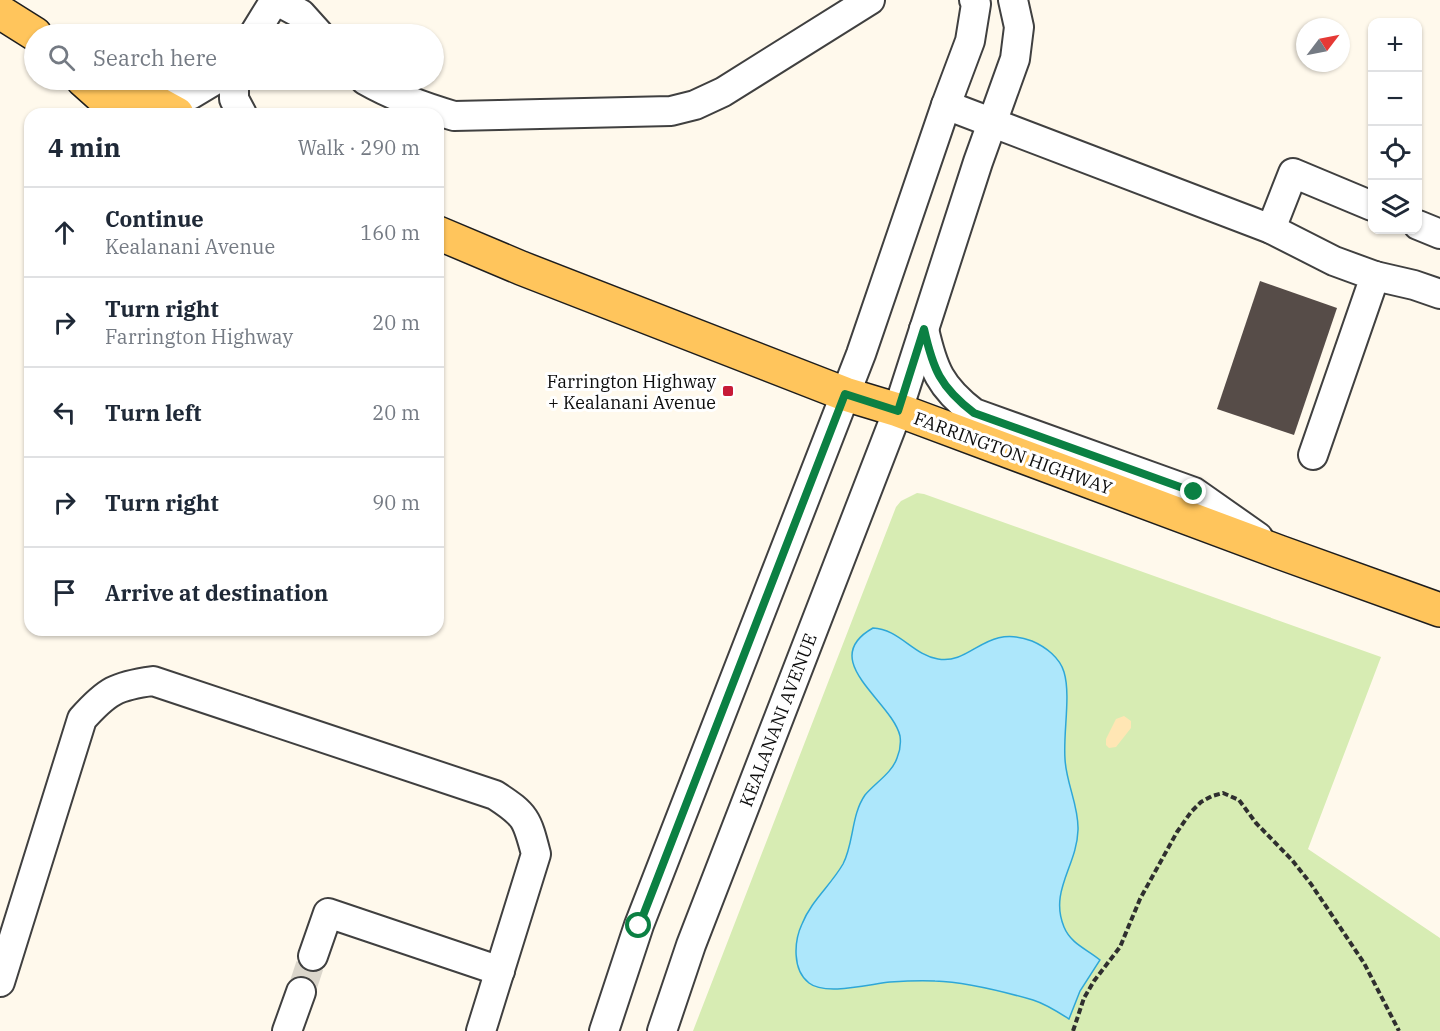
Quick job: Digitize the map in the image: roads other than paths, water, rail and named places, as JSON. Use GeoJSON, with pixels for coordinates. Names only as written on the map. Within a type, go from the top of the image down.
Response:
{"type":"FeatureCollection","features":[{"type":"Feature","properties":{"kind":"main road"},"geometry":{"type":"LineString","coordinates":[[0,12],[24,27]]}},
{"type":"Feature","properties":{"kind":"main road"},"geometry":{"type":"LineString","coordinates":[[93,90],[114,108]]}},
{"type":"Feature","properties":{"kind":"main road"},"geometry":{"type":"LineString","coordinates":[[134,90],[165,108]]}},
{"type":"Feature","properties":{"kind":"main road","name":"FARRINGTON HIGHWAY"},"geometry":{"type":"LineString","coordinates":[[444,235],[845,394],[898,411],[1440,610]]}},
{"type":"Feature","properties":{"kind":"main road","name":"FARRINGTON HIGHWAY"},"geometry":{"type":"LineString","coordinates":[[444,249],[521,267]]}},
{"type":"Feature","properties":{"kind":"street"},"geometry":{"type":"LineString","coordinates":[[260,24],[275,0],[301,14],[310,24]]}},
{"type":"Feature","properties":{"kind":"street"},"geometry":{"type":"LineString","coordinates":[[444,113],[454,116],[671,111],[695,105],[723,92],[870,0]]}},
{"type":"Feature","properties":{"kind":"street"},"geometry":{"type":"LineString","coordinates":[[604,1031],[639,926],[861,354],[970,41],[976,4],[974,0]]}},
{"type":"Feature","properties":{"kind":"street","name":"KEALANANI AVENUE"},"geometry":{"type":"LineString","coordinates":[[662,1031],[691,945],[898,411],[978,162],[1015,59],[1019,27],[1013,0]]}},
{"type":"Feature","properties":{"kind":"street"},"geometry":{"type":"LineString","coordinates":[[165,108],[198,90]]}},
{"type":"Feature","properties":{"kind":"street"},"geometry":{"type":"LineString","coordinates":[[234,90],[234,99],[239,108]]}},
{"type":"Feature","properties":{"kind":"street"},"geometry":{"type":"LineString","coordinates":[[383,90],[425,108]]}},
{"type":"Feature","properties":{"kind":"street"},"geometry":{"type":"LineString","coordinates":[[946,105],[1271,229],[1334,261],[1375,276],[1440,294]]}},
{"type":"Feature","properties":{"kind":"street"},"geometry":{"type":"LineString","coordinates":[[1271,229],[1293,173],[1368,204]]}},
{"type":"Feature","properties":{"kind":"street"},"geometry":{"type":"LineString","coordinates":[[1422,227],[1440,234]]}},
{"type":"Feature","properties":{"kind":"street"},"geometry":{"type":"LineString","coordinates":[[1313,455],[1375,276]]}},
{"type":"Feature","properties":{"kind":"street"},"geometry":{"type":"LineString","coordinates":[[924,329],[930,358],[940,380],[955,399],[974,413],[1194,492],[1279,552]]}},
{"type":"Feature","properties":{"kind":"street"},"geometry":{"type":"LineString","coordinates":[[0,982],[82,719],[101,698],[127,685],[153,681],[495,795],[518,810],[529,827],[536,854],[481,1031]]}},
{"type":"Feature","properties":{"kind":"street"},"geometry":{"type":"LineString","coordinates":[[314,956],[328,913],[500,971]]}},
{"type":"Feature","properties":{"kind":"street"},"geometry":{"type":"LineString","coordinates":[[287,1031],[301,992]]}},
{"type":"Feature","properties":{"kind":"water"},"geometry":{"type":"Polygon","coordinates":[[[873,628],[891,633],[921,653],[938,659],[960,656],[991,640],[1016,637],[1042,646],[1056,658],[1062,667],[1067,692],[1065,759],[1077,812],[1078,830],[1062,890],[1060,914],[1071,938],[1100,960],[1080,991],[1069,1019],[1033,1000],[971,985],[918,981],[826,989],[816,987],[803,977],[796,955],[799,931],[811,908],[847,856],[860,803],[895,763],[900,750],[900,736],[894,723],[854,667],[852,653],[857,640],[873,628]]]}},
{"type":"Feature","properties":{"kind":"tunnel"},"geometry":{"type":"LineString","coordinates":[[301,992],[313,956]]}},
{"type":"Feature","properties":{"kind":"place","name":"Farrington Highway + Kealanani Avenue"},"geometry":{"type":"Point","coordinates":[728,391]}}]}
